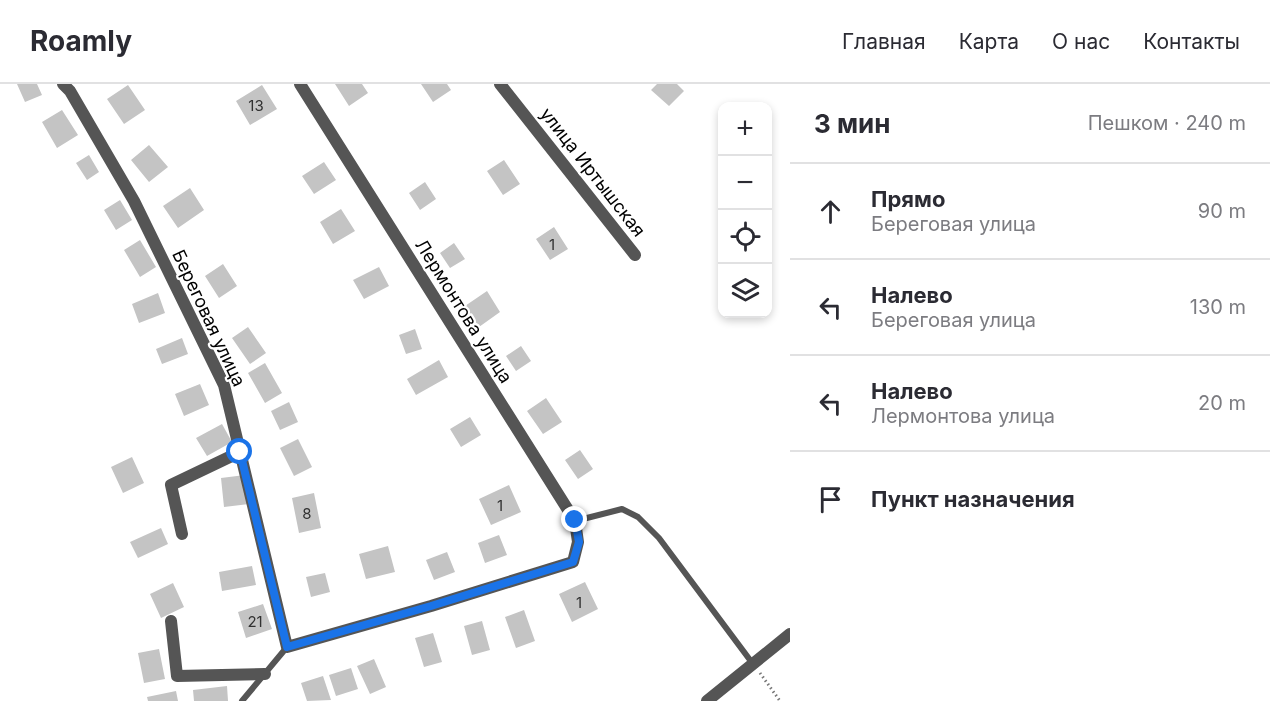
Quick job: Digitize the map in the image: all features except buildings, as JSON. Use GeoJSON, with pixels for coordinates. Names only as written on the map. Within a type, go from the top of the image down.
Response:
{"type":"FeatureCollection","features":[{"type":"Feature","properties":{"kind":"street","name":"Береговая улица"},"geometry":{"type":"LineString","coordinates":[[63,84],[70,91],[134,201],[224,386],[287,647]]}},
{"type":"Feature","properties":{"kind":"street","name":"Лермонтова улица"},"geometry":{"type":"LineString","coordinates":[[287,647],[573,562],[579,542],[575,520],[300,84]]}},
{"type":"Feature","properties":{"kind":"street","name":"улица Иртышская"},"geometry":{"type":"LineString","coordinates":[[500,84],[635,255]]}},
{"type":"Feature","properties":{"kind":"street"},"geometry":{"type":"LineString","coordinates":[[182,534],[171,485],[240,452]]}},
{"type":"Feature","properties":{"kind":"street"},"geometry":{"type":"LineString","coordinates":[[171,621],[177,676],[265,674]]}},
{"type":"Feature","properties":{"kind":"street"},"geometry":{"type":"LineString","coordinates":[[707,701],[790,634]]}},
{"type":"Feature","properties":{"kind":"lane"},"geometry":{"type":"LineString","coordinates":[[575,520],[622,509],[638,517],[659,538],[753,664]]}},
{"type":"Feature","properties":{"kind":"lane"},"geometry":{"type":"LineString","coordinates":[[242,701],[287,647]]}},
{"type":"Feature","properties":{"kind":"path"},"geometry":{"type":"LineString","coordinates":[[753,664],[780,701]]}},
{"type":"Feature","properties":{"kind":"route"},"geometry":{"type":"LineString","coordinates":[[240,452],[287,647],[573,562],[579,542],[575,520]]}}]}
